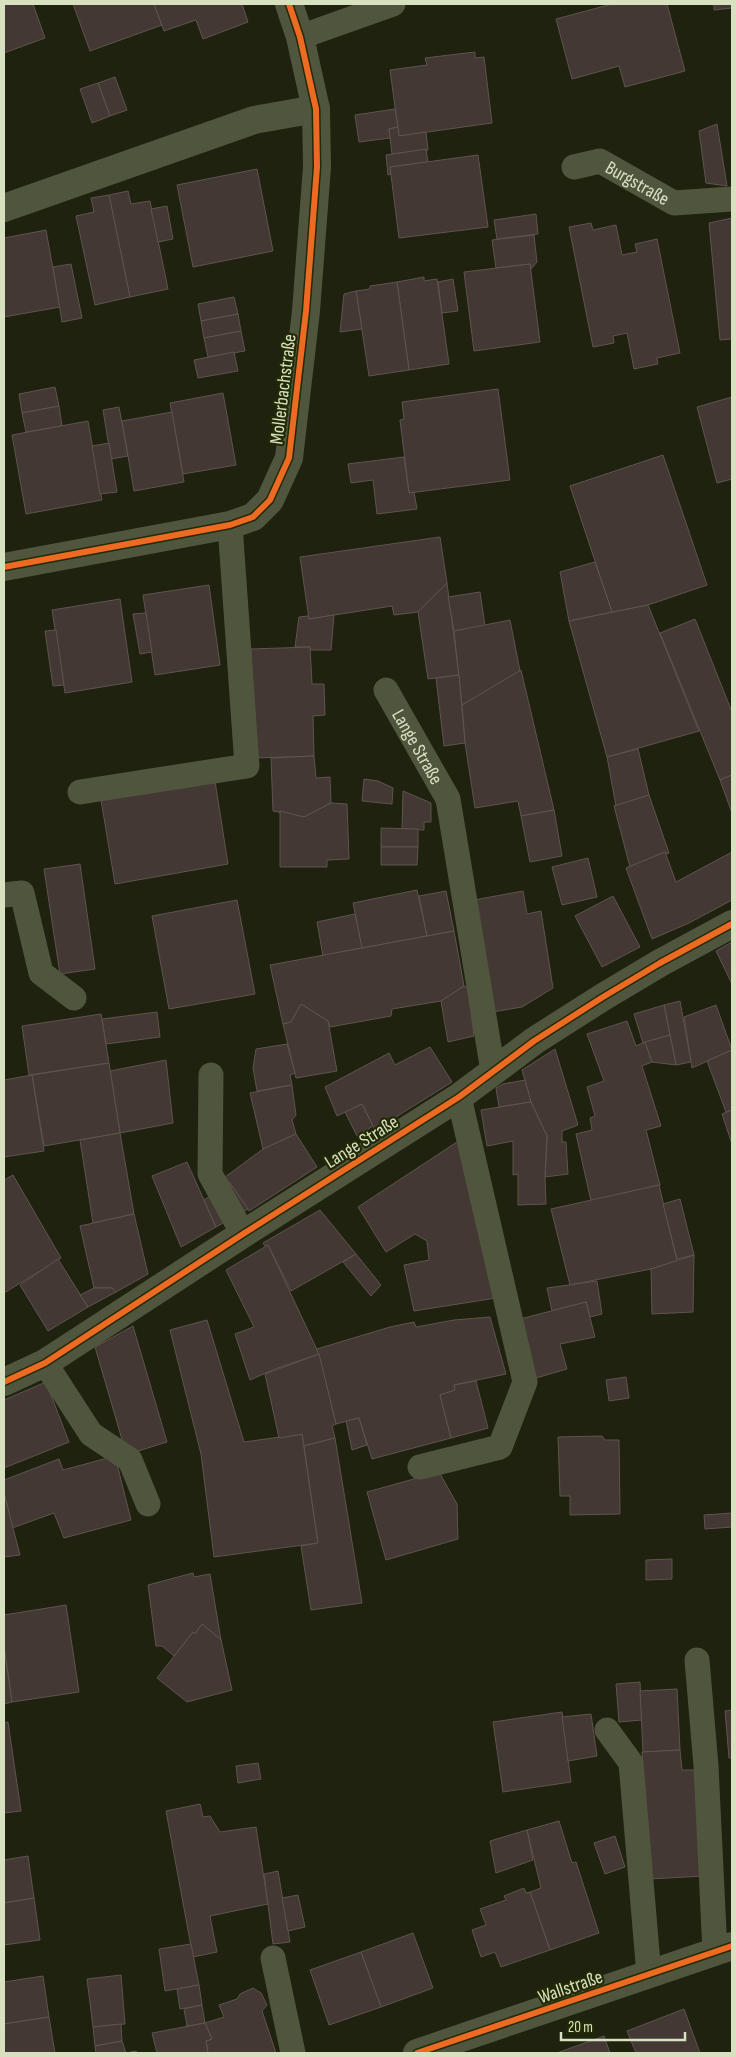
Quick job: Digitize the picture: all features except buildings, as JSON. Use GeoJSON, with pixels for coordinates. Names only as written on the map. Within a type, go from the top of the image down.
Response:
{"type":"FeatureCollection","features":[{"type":"Feature","properties":{"kind":"street","name":"Mollerbachstraße"},"geometry":{"type":"LineString","coordinates":[[4,568],[230,525],[253,517],[270,500],[289,458],[306,312],[317,167],[316,109],[300,37],[288,4]]}},
{"type":"Feature","properties":{"kind":"street"},"geometry":{"type":"LineString","coordinates":[[4,208],[254,120],[316,109]]}},
{"type":"Feature","properties":{"kind":"street","name":"Lange Straße"},"geometry":{"type":"LineString","coordinates":[[4,1382],[45,1363],[459,1097],[534,1041],[603,997],[660,963],[732,924]]}},
{"type":"Feature","properties":{"kind":"street","name":"Wallstraße"},"geometry":{"type":"LineString","coordinates":[[417,2053],[724,1949]]}},
{"type":"Feature","properties":{"kind":"lane"},"geometry":{"type":"LineString","coordinates":[[300,37],[393,4]]}},
{"type":"Feature","properties":{"kind":"lane","name":"Burgstraße"},"geometry":{"type":"LineString","coordinates":[[574,167],[600,161],[674,203],[732,199]]}},
{"type":"Feature","properties":{"kind":"lane"},"geometry":{"type":"LineString","coordinates":[[80,792],[247,766],[230,525]]}},
{"type":"Feature","properties":{"kind":"lane","name":"Lange Straße"},"geometry":{"type":"LineString","coordinates":[[386,690],[448,799],[493,1071]]}},
{"type":"Feature","properties":{"kind":"lane"},"geometry":{"type":"LineString","coordinates":[[4,896],[22,893],[41,973],[74,998]]}},
{"type":"Feature","properties":{"kind":"lane"},"geometry":{"type":"LineString","coordinates":[[211,1075],[210,1174],[243,1234]]}},
{"type":"Feature","properties":{"kind":"lane"},"geometry":{"type":"LineString","coordinates":[[420,1467],[500,1447],[525,1382],[459,1097]]}},
{"type":"Feature","properties":{"kind":"lane"},"geometry":{"type":"LineString","coordinates":[[45,1363],[91,1434],[130,1460],[148,1504]]}},
{"type":"Feature","properties":{"kind":"lane"},"geometry":{"type":"LineString","coordinates":[[697,1660],[724,1949]]}},
{"type":"Feature","properties":{"kind":"lane"},"geometry":{"type":"LineString","coordinates":[[607,1730],[632,1763],[649,1975]]}},
{"type":"Feature","properties":{"kind":"lane"},"geometry":{"type":"LineString","coordinates":[[273,1958],[292,2053]]}},
{"type":"Feature","properties":{"kind":"cycle path"},"geometry":{"type":"LineString","coordinates":[[4,567],[230,525],[253,517],[270,500],[289,458],[306,311],[317,167],[316,109],[300,37],[289,4]]}},
{"type":"Feature","properties":{"kind":"cycle path"},"geometry":{"type":"LineString","coordinates":[[4,1382],[45,1363],[459,1097],[534,1041],[603,997],[660,963],[732,924]]}},
{"type":"Feature","properties":{"kind":"cycle path"},"geometry":{"type":"LineString","coordinates":[[417,2053],[732,1946]]}}]}
